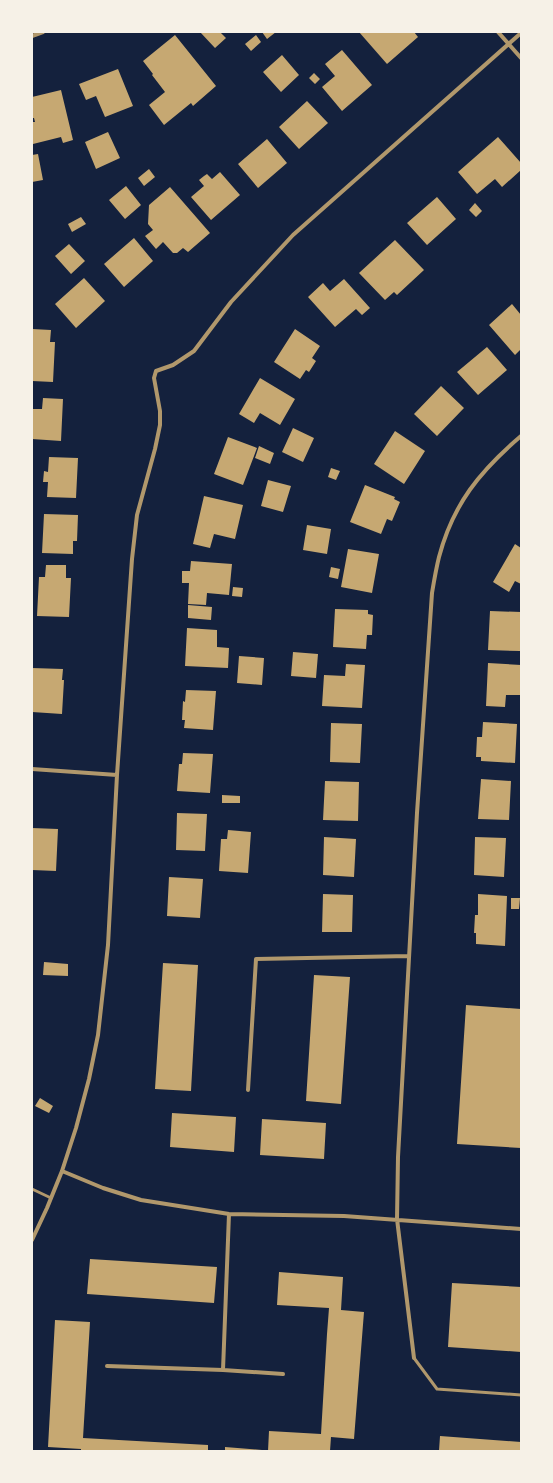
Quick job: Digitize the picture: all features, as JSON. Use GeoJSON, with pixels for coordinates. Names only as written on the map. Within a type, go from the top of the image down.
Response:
{"type":"FeatureCollection","features":[{"type":"Feature","properties":{"kind":"street"},"geometry":{"type":"LineString","coordinates":[[32,36],[43,32]]}},
{"type":"Feature","properties":{"kind":"street"},"geometry":{"type":"LineString","coordinates":[[498,32],[521,58]]}},
{"type":"Feature","properties":{"kind":"street"},"geometry":{"type":"LineString","coordinates":[[32,1240],[62,1171],[76,1128],[89,1079],[98,1035],[108,945],[117,775],[132,559],[137,515],[160,425],[160,411],[154,378],[156,371],[173,365],[194,351],[231,302],[293,235],[521,34]]}},
{"type":"Feature","properties":{"kind":"street"},"geometry":{"type":"LineString","coordinates":[[414,1358],[397,1219],[398,1157],[417,813],[432,601],[439,558],[449,527],[467,493],[483,472],[521,436]]}},
{"type":"Feature","properties":{"kind":"street"},"geometry":{"type":"LineString","coordinates":[[32,769],[117,775]]}},
{"type":"Feature","properties":{"kind":"street"},"geometry":{"type":"LineString","coordinates":[[248,1090],[256,959],[409,956]]}},
{"type":"Feature","properties":{"kind":"street"},"geometry":{"type":"LineString","coordinates":[[62,1171],[103,1188],[141,1200],[230,1214],[344,1216],[521,1229]]}},
{"type":"Feature","properties":{"kind":"street"},"geometry":{"type":"LineString","coordinates":[[223,1370],[230,1214]]}},
{"type":"Feature","properties":{"kind":"street"},"geometry":{"type":"LineString","coordinates":[[107,1366],[223,1370],[283,1374]]}},
{"type":"Feature","properties":{"kind":"lane"},"geometry":{"type":"LineString","coordinates":[[32,1189],[51,1198]]}},
{"type":"Feature","properties":{"kind":"lane"},"geometry":{"type":"LineString","coordinates":[[414,1358],[437,1389],[521,1395]]}},
{"type":"Feature","properties":{"kind":"building"},"geometry":{"type":"Polygon","coordinates":[[[200,32],[220,32],[226,38],[215,48],[200,32]]]}},
{"type":"Feature","properties":{"kind":"building"},"geometry":{"type":"Polygon","coordinates":[[[262,32],[276,32],[267,39],[262,32]]]}},
{"type":"Feature","properties":{"kind":"building"},"geometry":{"type":"Polygon","coordinates":[[[359,32],[414,32],[418,37],[387,64],[359,32]]]}},
{"type":"Feature","properties":{"kind":"building"},"geometry":{"type":"Polygon","coordinates":[[[175,35],[216,86],[193,106],[191,103],[164,125],[149,105],[165,92],[143,61],[175,35]]]}},
{"type":"Feature","properties":{"kind":"building"},"geometry":{"type":"Polygon","coordinates":[[[256,35],[261,42],[251,51],[245,44],[256,35]]]}},
{"type":"Feature","properties":{"kind":"building"},"geometry":{"type":"Polygon","coordinates":[[[342,50],[372,85],[342,111],[322,87],[335,76],[325,64],[342,50]]]}},
{"type":"Feature","properties":{"kind":"building"},"geometry":{"type":"Polygon","coordinates":[[[282,55],[299,75],[281,92],[263,72],[282,55]]]}},
{"type":"Feature","properties":{"kind":"building"},"geometry":{"type":"Polygon","coordinates":[[[118,69],[133,106],[105,117],[96,96],[86,100],[79,84],[118,69]]]}},
{"type":"Feature","properties":{"kind":"building"},"geometry":{"type":"Polygon","coordinates":[[[314,73],[320,79],[315,84],[309,78],[314,73]]]}},
{"type":"Feature","properties":{"kind":"building"},"geometry":{"type":"Polygon","coordinates":[[[61,90],[73,140],[63,143],[61,137],[33,144],[32,122],[35,122],[34,118],[32,118],[32,97],[61,90]]]}},
{"type":"Feature","properties":{"kind":"building"},"geometry":{"type":"Polygon","coordinates":[[[307,101],[328,123],[299,149],[279,127],[307,101]]]}},
{"type":"Feature","properties":{"kind":"building"},"geometry":{"type":"Polygon","coordinates":[[[108,132],[120,158],[96,169],[85,142],[108,132]]]}},
{"type":"Feature","properties":{"kind":"building"},"geometry":{"type":"Polygon","coordinates":[[[498,137],[521,163],[521,170],[502,187],[495,179],[477,194],[458,172],[498,137]]]}},
{"type":"Feature","properties":{"kind":"building"},"geometry":{"type":"Polygon","coordinates":[[[267,139],[287,163],[258,188],[238,164],[267,139]]]}},
{"type":"Feature","properties":{"kind":"building"},"geometry":{"type":"Polygon","coordinates":[[[38,154],[43,180],[32,182],[32,155],[38,154]]]}},
{"type":"Feature","properties":{"kind":"building"},"geometry":{"type":"Polygon","coordinates":[[[149,169],[155,177],[144,186],[138,178],[149,169]]]}},
{"type":"Feature","properties":{"kind":"building"},"geometry":{"type":"Polygon","coordinates":[[[220,172],[240,195],[211,220],[191,197],[204,186],[199,180],[207,174],[212,179],[220,172]]]}},
{"type":"Feature","properties":{"kind":"building"},"geometry":{"type":"Polygon","coordinates":[[[126,186],[141,205],[125,219],[109,200],[126,186]]]}},
{"type":"Feature","properties":{"kind":"building"},"geometry":{"type":"Polygon","coordinates":[[[170,187],[210,233],[188,252],[183,248],[177,253],[173,253],[163,242],[156,249],[145,236],[153,230],[148,224],[149,205],[170,187]]]}},
{"type":"Feature","properties":{"kind":"building"},"geometry":{"type":"Polygon","coordinates":[[[437,197],[456,219],[427,245],[407,223],[437,197]]]}},
{"type":"Feature","properties":{"kind":"building"},"geometry":{"type":"Polygon","coordinates":[[[475,203],[482,211],[476,217],[469,210],[475,203]]]}},
{"type":"Feature","properties":{"kind":"building"},"geometry":{"type":"Polygon","coordinates":[[[81,217],[86,224],[72,232],[68,224],[81,217]]]}},
{"type":"Feature","properties":{"kind":"building"},"geometry":{"type":"Polygon","coordinates":[[[134,238],[153,261],[124,287],[104,264],[134,238]]]}},
{"type":"Feature","properties":{"kind":"building"},"geometry":{"type":"Polygon","coordinates":[[[395,240],[424,270],[397,295],[394,292],[385,300],[359,273],[395,240]]]}},
{"type":"Feature","properties":{"kind":"building"},"geometry":{"type":"Polygon","coordinates":[[[69,244],[85,261],[71,274],[55,256],[69,244]]]}},
{"type":"Feature","properties":{"kind":"building"},"geometry":{"type":"Polygon","coordinates":[[[84,278],[105,301],[76,328],[55,304],[84,278]]]}},
{"type":"Feature","properties":{"kind":"building"},"geometry":{"type":"Polygon","coordinates":[[[344,279],[370,308],[362,315],[356,309],[335,327],[308,297],[323,283],[330,291],[344,279]]]}},
{"type":"Feature","properties":{"kind":"building"},"geometry":{"type":"Polygon","coordinates":[[[512,304],[521,315],[521,349],[515,355],[489,325],[512,304]]]}},
{"type":"Feature","properties":{"kind":"building"},"geometry":{"type":"Polygon","coordinates":[[[32,329],[51,330],[50,342],[55,342],[53,382],[32,381],[32,329]]]}},
{"type":"Feature","properties":{"kind":"building"},"geometry":{"type":"Polygon","coordinates":[[[295,329],[320,346],[312,358],[316,361],[309,372],[306,370],[300,379],[274,362],[295,329]]]}},
{"type":"Feature","properties":{"kind":"building"},"geometry":{"type":"Polygon","coordinates":[[[487,347],[507,370],[478,395],[457,372],[487,347]]]}},
{"type":"Feature","properties":{"kind":"building"},"geometry":{"type":"Polygon","coordinates":[[[260,378],[295,399],[280,425],[260,413],[254,423],[239,414],[260,378]]]}},
{"type":"Feature","properties":{"kind":"building"},"geometry":{"type":"Polygon","coordinates":[[[441,386],[464,408],[437,436],[414,414],[441,386]]]}},
{"type":"Feature","properties":{"kind":"building"},"geometry":{"type":"Polygon","coordinates":[[[43,398],[63,399],[61,441],[32,439],[32,409],[42,409],[43,398]]]}},
{"type":"Feature","properties":{"kind":"building"},"geometry":{"type":"Polygon","coordinates":[[[293,428],[314,438],[303,462],[282,452],[293,428]]]}},
{"type":"Feature","properties":{"kind":"building"},"geometry":{"type":"Polygon","coordinates":[[[395,431],[425,451],[404,484],[374,464],[395,431]]]}},
{"type":"Feature","properties":{"kind":"building"},"geometry":{"type":"Polygon","coordinates":[[[228,437],[257,448],[243,485],[214,474],[228,437]]]}},
{"type":"Feature","properties":{"kind":"building"},"geometry":{"type":"Polygon","coordinates":[[[259,446],[274,453],[270,464],[255,458],[259,446]]]}},
{"type":"Feature","properties":{"kind":"building"},"geometry":{"type":"Polygon","coordinates":[[[49,457],[78,458],[76,498],[47,497],[48,482],[43,482],[44,471],[48,472],[49,457]]]}},
{"type":"Feature","properties":{"kind":"building"},"geometry":{"type":"Polygon","coordinates":[[[331,468],[340,471],[336,480],[328,477],[331,468]]]}},
{"type":"Feature","properties":{"kind":"building"},"geometry":{"type":"Polygon","coordinates":[[[268,480],[291,486],[283,512],[261,506],[268,480]]]}},
{"type":"Feature","properties":{"kind":"building"},"geometry":{"type":"Polygon","coordinates":[[[365,485],[395,497],[394,499],[400,502],[392,521],[387,519],[381,534],[350,522],[365,485]]]}},
{"type":"Feature","properties":{"kind":"building"},"geometry":{"type":"Polygon","coordinates":[[[204,496],[243,505],[235,539],[214,534],[210,548],[193,544],[204,496]]]}},
{"type":"Feature","properties":{"kind":"building"},"geometry":{"type":"Polygon","coordinates":[[[44,514],[78,515],[77,541],[73,541],[73,554],[42,553],[44,514]]]}},
{"type":"Feature","properties":{"kind":"building"},"geometry":{"type":"Polygon","coordinates":[[[307,525],[331,529],[327,554],[303,550],[307,525]]]}},
{"type":"Feature","properties":{"kind":"building"},"geometry":{"type":"Polygon","coordinates":[[[515,544],[521,548],[521,584],[515,581],[509,592],[493,582],[515,544]]]}},
{"type":"Feature","properties":{"kind":"building"},"geometry":{"type":"Polygon","coordinates":[[[348,549],[379,554],[372,593],[341,587],[348,549]]]}},
{"type":"Feature","properties":{"kind":"building"},"geometry":{"type":"Polygon","coordinates":[[[191,561],[232,564],[229,595],[207,593],[206,605],[188,604],[189,583],[182,583],[182,571],[190,571],[191,561]]]}},
{"type":"Feature","properties":{"kind":"building"},"geometry":{"type":"Polygon","coordinates":[[[46,565],[66,565],[66,578],[71,578],[69,617],[37,616],[39,577],[45,577],[46,565]]]}},
{"type":"Feature","properties":{"kind":"building"},"geometry":{"type":"Polygon","coordinates":[[[331,567],[340,569],[338,579],[329,577],[331,567]]]}},
{"type":"Feature","properties":{"kind":"building"},"geometry":{"type":"Polygon","coordinates":[[[233,587],[243,588],[242,597],[232,596],[233,587]]]}},
{"type":"Feature","properties":{"kind":"building"},"geometry":{"type":"Polygon","coordinates":[[[188,605],[212,607],[211,620],[188,618],[188,605]]]}},
{"type":"Feature","properties":{"kind":"building"},"geometry":{"type":"Polygon","coordinates":[[[335,609],[368,610],[368,614],[373,615],[372,635],[367,635],[366,649],[333,647],[335,609]]]}},
{"type":"Feature","properties":{"kind":"building"},"geometry":{"type":"Polygon","coordinates":[[[490,611],[521,612],[520,651],[488,650],[490,611]]]}},
{"type":"Feature","properties":{"kind":"building"},"geometry":{"type":"Polygon","coordinates":[[[187,628],[217,630],[217,647],[229,648],[228,668],[185,666],[187,628]]]}},
{"type":"Feature","properties":{"kind":"building"},"geometry":{"type":"Polygon","coordinates":[[[293,652],[318,654],[316,678],[291,676],[293,652]]]}},
{"type":"Feature","properties":{"kind":"building"},"geometry":{"type":"Polygon","coordinates":[[[239,656],[264,658],[262,685],[237,683],[239,656]]]}},
{"type":"Feature","properties":{"kind":"building"},"geometry":{"type":"Polygon","coordinates":[[[488,663],[521,665],[521,695],[506,695],[505,707],[486,706],[488,663]]]}},
{"type":"Feature","properties":{"kind":"building"},"geometry":{"type":"Polygon","coordinates":[[[346,664],[365,665],[362,708],[322,706],[324,675],[345,676],[346,664]]]}},
{"type":"Feature","properties":{"kind":"building"},"geometry":{"type":"Polygon","coordinates":[[[32,668],[63,669],[62,680],[64,680],[62,714],[32,712],[32,668]]]}},
{"type":"Feature","properties":{"kind":"building"},"geometry":{"type":"Polygon","coordinates":[[[186,690],[216,691],[213,730],[184,728],[185,720],[182,720],[183,701],[185,702],[186,690]]]}},
{"type":"Feature","properties":{"kind":"building"},"geometry":{"type":"Polygon","coordinates":[[[483,722],[517,724],[515,763],[481,761],[481,757],[476,757],[477,737],[482,737],[483,722]]]}},
{"type":"Feature","properties":{"kind":"building"},"geometry":{"type":"Polygon","coordinates":[[[331,723],[362,724],[360,763],[330,762],[331,723]]]}},
{"type":"Feature","properties":{"kind":"building"},"geometry":{"type":"Polygon","coordinates":[[[183,753],[213,754],[210,793],[177,791],[179,764],[182,764],[183,753]]]}},
{"type":"Feature","properties":{"kind":"building"},"geometry":{"type":"Polygon","coordinates":[[[481,779],[511,781],[509,820],[478,819],[481,779]]]}},
{"type":"Feature","properties":{"kind":"building"},"geometry":{"type":"Polygon","coordinates":[[[325,781],[359,782],[358,821],[323,820],[325,781]]]}},
{"type":"Feature","properties":{"kind":"building"},"geometry":{"type":"Polygon","coordinates":[[[222,795],[240,796],[240,803],[222,803],[222,795]]]}},
{"type":"Feature","properties":{"kind":"building"},"geometry":{"type":"Polygon","coordinates":[[[177,813],[207,814],[205,851],[176,850],[177,813]]]}},
{"type":"Feature","properties":{"kind":"building"},"geometry":{"type":"Polygon","coordinates":[[[32,828],[58,829],[56,871],[32,870],[32,828]]]}},
{"type":"Feature","properties":{"kind":"building"},"geometry":{"type":"Polygon","coordinates":[[[228,830],[251,832],[248,873],[219,871],[221,839],[227,839],[228,830]]]}},
{"type":"Feature","properties":{"kind":"building"},"geometry":{"type":"Polygon","coordinates":[[[324,837],[356,839],[354,877],[323,875],[324,837]]]}},
{"type":"Feature","properties":{"kind":"building"},"geometry":{"type":"Polygon","coordinates":[[[475,837],[506,838],[504,877],[474,875],[475,837]]]}},
{"type":"Feature","properties":{"kind":"building"},"geometry":{"type":"Polygon","coordinates":[[[169,877],[203,879],[200,918],[167,916],[169,877]]]}},
{"type":"Feature","properties":{"kind":"building"},"geometry":{"type":"Polygon","coordinates":[[[323,894],[353,895],[352,932],[322,932],[323,894]]]}},
{"type":"Feature","properties":{"kind":"building"},"geometry":{"type":"Polygon","coordinates":[[[478,894],[507,896],[505,946],[476,944],[476,933],[474,933],[475,915],[478,915],[478,894]]]}},
{"type":"Feature","properties":{"kind":"building"},"geometry":{"type":"Polygon","coordinates":[[[511,898],[520,898],[519,909],[511,909],[511,898]]]}},
{"type":"Feature","properties":{"kind":"building"},"geometry":{"type":"Polygon","coordinates":[[[44,962],[68,964],[68,976],[43,975],[44,962]]]}},
{"type":"Feature","properties":{"kind":"building"},"geometry":{"type":"Polygon","coordinates":[[[163,963],[198,965],[191,1091],[155,1089],[163,963]]]}},
{"type":"Feature","properties":{"kind":"building"},"geometry":{"type":"Polygon","coordinates":[[[314,975],[350,977],[341,1104],[306,1101],[314,975]]]}},
{"type":"Feature","properties":{"kind":"building"},"geometry":{"type":"Polygon","coordinates":[[[466,1005],[521,1009],[521,1148],[457,1144],[466,1005]]]}},
{"type":"Feature","properties":{"kind":"building"},"geometry":{"type":"Polygon","coordinates":[[[40,1098],[53,1106],[49,1113],[35,1106],[40,1098]]]}},
{"type":"Feature","properties":{"kind":"building"},"geometry":{"type":"Polygon","coordinates":[[[172,1113],[236,1117],[234,1152],[170,1147],[172,1113]]]}},
{"type":"Feature","properties":{"kind":"building"},"geometry":{"type":"Polygon","coordinates":[[[262,1119],[326,1123],[324,1159],[260,1155],[262,1119]]]}},
{"type":"Feature","properties":{"kind":"building"},"geometry":{"type":"Polygon","coordinates":[[[90,1259],[217,1267],[214,1303],[87,1294],[90,1259]]]}},
{"type":"Feature","properties":{"kind":"building"},"geometry":{"type":"Polygon","coordinates":[[[279,1272],[343,1277],[341,1310],[364,1312],[354,1439],[331,1437],[330,1451],[268,1451],[269,1431],[321,1434],[329,1308],[277,1305],[279,1272]]]}},
{"type":"Feature","properties":{"kind":"building"},"geometry":{"type":"Polygon","coordinates":[[[452,1283],[521,1287],[521,1352],[448,1347],[452,1283]]]}},
{"type":"Feature","properties":{"kind":"building"},"geometry":{"type":"Polygon","coordinates":[[[55,1320],[90,1322],[83,1438],[208,1445],[208,1451],[81,1451],[81,1449],[48,1447],[55,1320]]]}},
{"type":"Feature","properties":{"kind":"building"},"geometry":{"type":"Polygon","coordinates":[[[440,1436],[521,1442],[521,1451],[439,1451],[440,1436]]]}},
{"type":"Feature","properties":{"kind":"building"},"geometry":{"type":"Polygon","coordinates":[[[225,1447],[262,1450],[262,1451],[225,1451],[225,1447]]]}}]}
